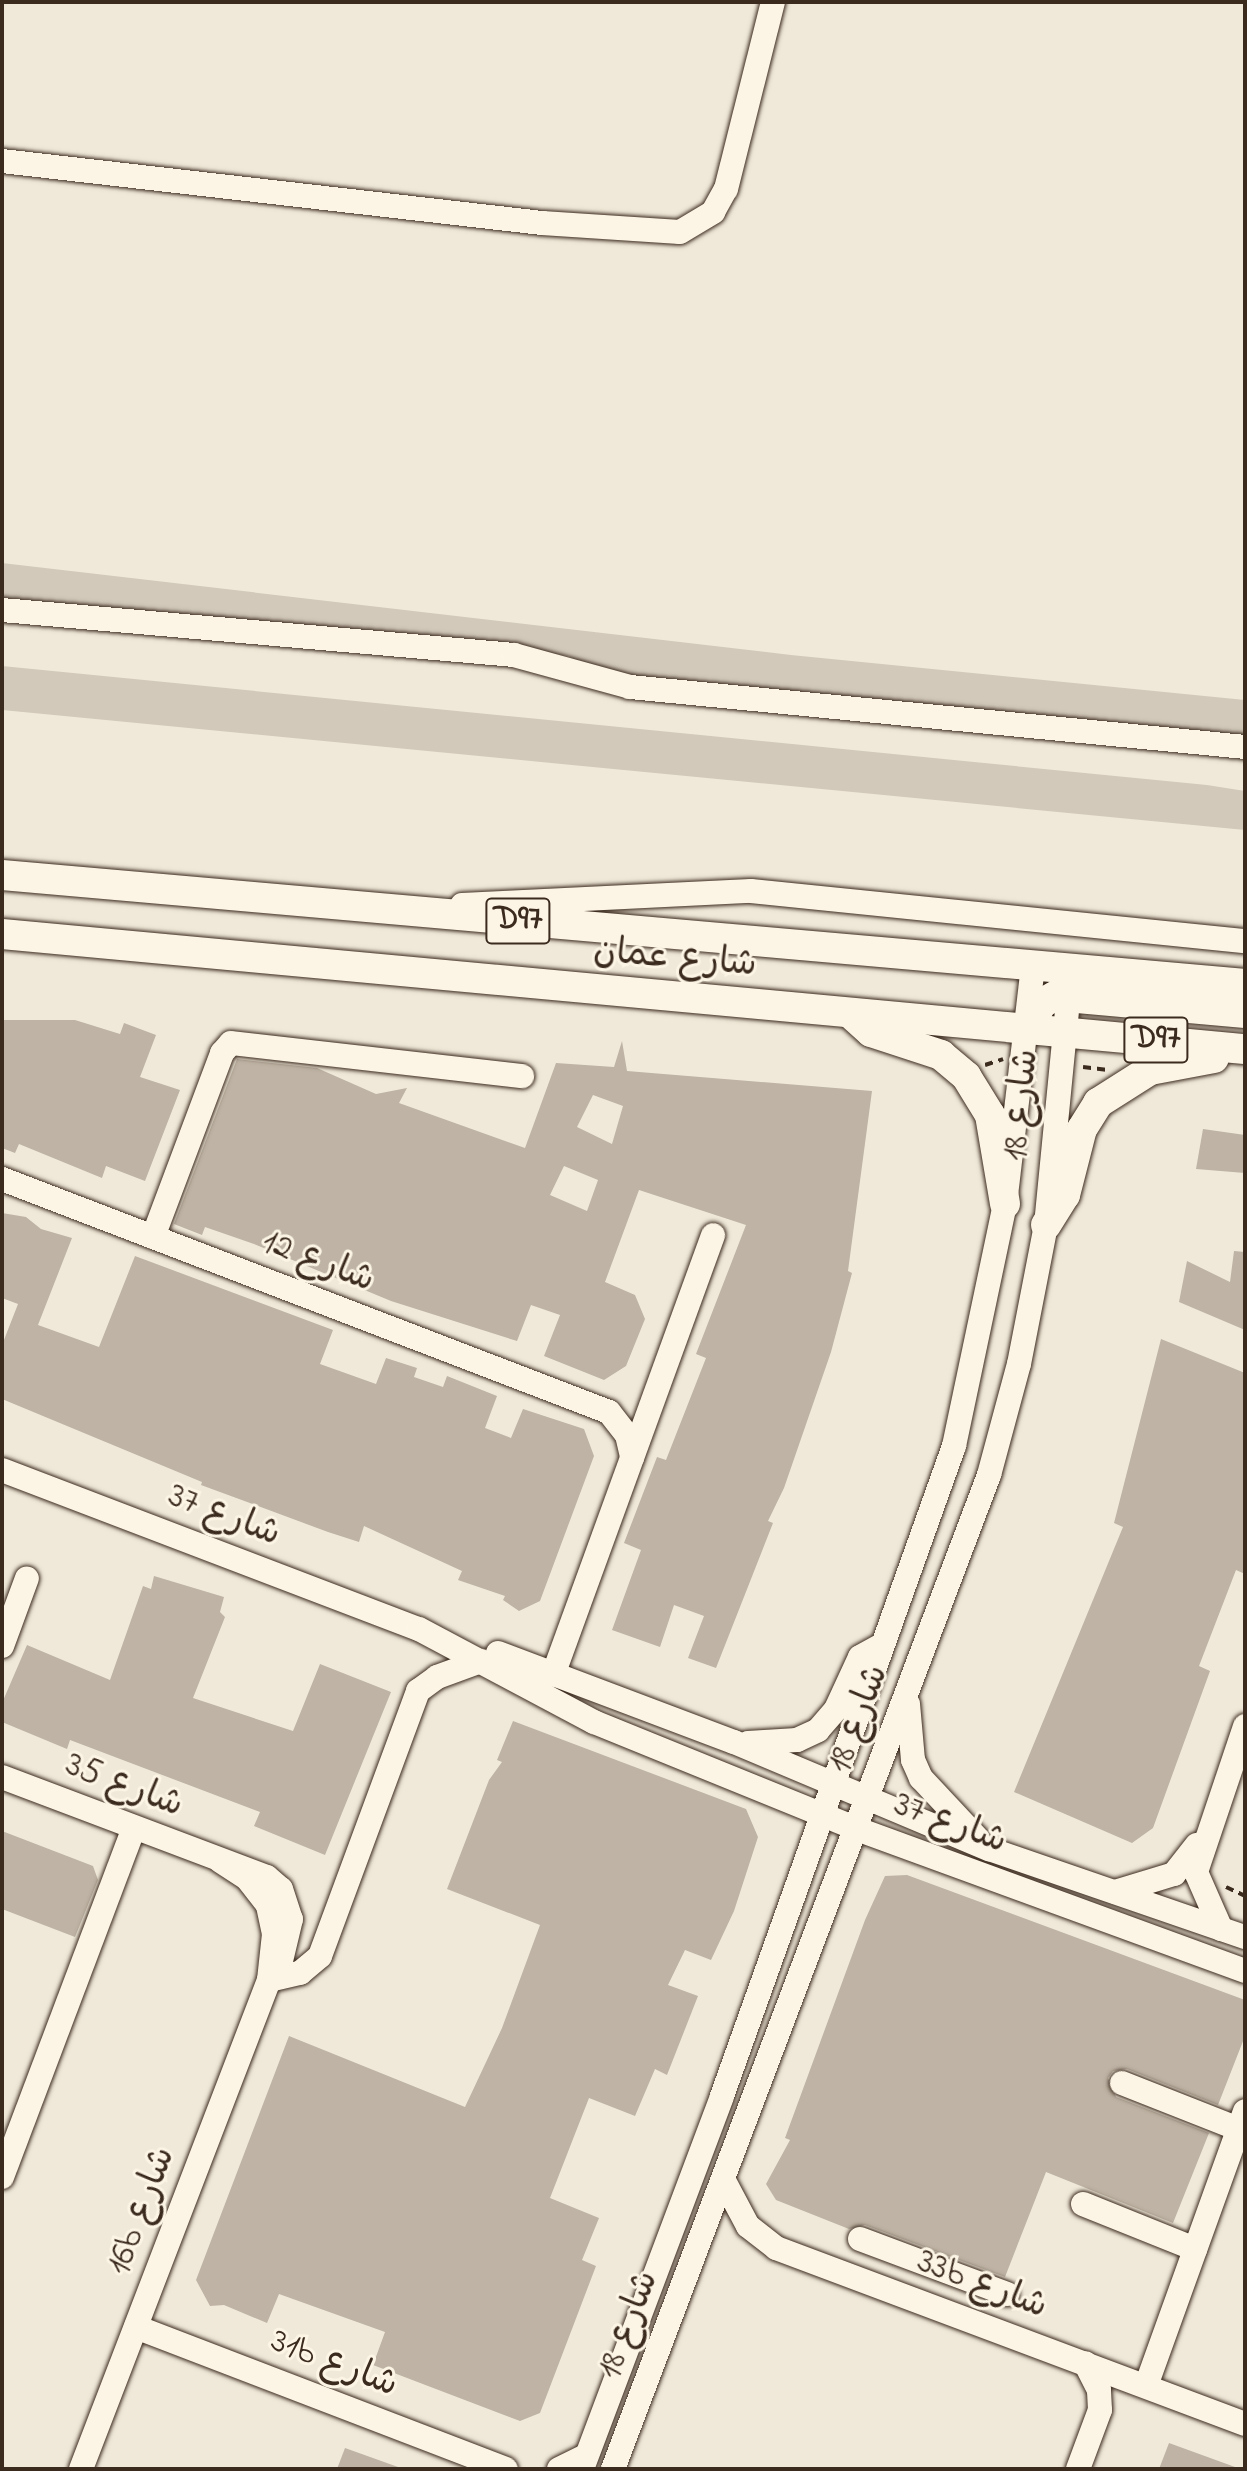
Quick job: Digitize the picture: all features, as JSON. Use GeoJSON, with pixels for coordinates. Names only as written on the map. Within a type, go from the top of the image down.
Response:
{"type":"FeatureCollection","features":[{"type":"Feature","properties":{"kind":"main road","name":"شارع عمان"},"geometry":{"type":"LineString","coordinates":[[2,875],[1033,965],[1070,983],[1245,984]]}},
{"type":"Feature","properties":{"kind":"main road","name":"شارع عمان"},"geometry":{"type":"LineString","coordinates":[[2,934],[1245,1050]]}},
{"type":"Feature","properties":{"kind":"main road"},"geometry":{"type":"LineString","coordinates":[[1027,1029],[1042,1003],[1070,983],[1245,1013]]}},
{"type":"Feature","properties":{"kind":"main road"},"geometry":{"type":"LineString","coordinates":[[849,1011],[871,1032],[926,1047],[966,1076],[990,1115],[1005,1204]]}},
{"type":"Feature","properties":{"kind":"main road"},"geometry":{"type":"LineString","coordinates":[[1046,1225],[1072,1177],[1082,1129],[1109,1093],[1163,1066],[1245,1050]]}},
{"type":"Feature","properties":{"kind":"street"},"geometry":{"type":"LineString","coordinates":[[2,161],[542,223],[680,232],[703,221],[726,189],[773,2]]}},
{"type":"Feature","properties":{"kind":"street"},"geometry":{"type":"LineString","coordinates":[[2,610],[514,655],[630,687],[1245,747]]}},
{"type":"Feature","properties":{"kind":"street"},"geometry":{"type":"LineString","coordinates":[[395,910],[751,891],[1245,941]]}},
{"type":"Feature","properties":{"kind":"street","name":"شارع 18"},"geometry":{"type":"LineString","coordinates":[[584,2462],[833,1784],[963,1415],[1005,1204],[1033,965]]}},
{"type":"Feature","properties":{"kind":"street","name":"شارع 18"},"geometry":{"type":"LineString","coordinates":[[613,2469],[857,1829],[1001,1433],[1046,1225],[1070,983]]}},
{"type":"Feature","properties":{"kind":"street"},"geometry":{"type":"LineString","coordinates":[[153,1237],[222,1053],[231,1043],[522,1076]]}},
{"type":"Feature","properties":{"kind":"street","name":"شارع 12"},"geometry":{"type":"LineString","coordinates":[[2,1179],[609,1412]]}},
{"type":"Feature","properties":{"kind":"street"},"geometry":{"type":"LineString","coordinates":[[553,1675],[713,1235]]}},
{"type":"Feature","properties":{"kind":"street"},"geometry":{"type":"LineString","coordinates":[[632,1457],[627,1435],[609,1412],[655,1394]]}},
{"type":"Feature","properties":{"kind":"street","name":"شارع 37"},"geometry":{"type":"LineString","coordinates":[[2,1470],[419,1629],[594,1722],[857,1829],[1245,1971]]}},
{"type":"Feature","properties":{"kind":"street"},"geometry":{"type":"LineString","coordinates":[[2,1646],[27,1578]]}},
{"type":"Feature","properties":{"kind":"street","name":"شارع 37"},"geometry":{"type":"LineString","coordinates":[[419,1629],[466,1641],[734,1742],[989,1849],[1245,1937]]}},
{"type":"Feature","properties":{"kind":"street"},"geometry":{"type":"LineString","coordinates":[[734,1742],[779,1742],[818,1730],[836,1709],[860,1657],[883,1644]]}},
{"type":"Feature","properties":{"kind":"street"},"geometry":{"type":"LineString","coordinates":[[269,1980],[300,1973],[320,1956],[418,1691],[437,1677],[481,1661]]}},
{"type":"Feature","properties":{"kind":"street"},"geometry":{"type":"LineString","coordinates":[[907,1695],[912,1752],[921,1778],[989,1849]]}},
{"type":"Feature","properties":{"kind":"street"},"geometry":{"type":"LineString","coordinates":[[1221,1929],[1196,1879],[1207,1830],[1245,1726]]}},
{"type":"Feature","properties":{"kind":"street","name":"شارع 35"},"geometry":{"type":"LineString","coordinates":[[2,1777],[220,1861],[248,1879],[268,1905],[274,1934],[269,1980]]}},
{"type":"Feature","properties":{"kind":"street"},"geometry":{"type":"LineString","coordinates":[[2,2177],[134,1828]]}},
{"type":"Feature","properties":{"kind":"street"},"geometry":{"type":"LineString","coordinates":[[1114,1892],[1174,1874],[1207,1830]]}},
{"type":"Feature","properties":{"kind":"street","name":"16b شارع"},"geometry":{"type":"LineString","coordinates":[[81,2469],[269,1980]]}},
{"type":"Feature","properties":{"kind":"street"},"geometry":{"type":"LineString","coordinates":[[1122,2083],[1242,2120],[1146,2386]]}},
{"type":"Feature","properties":{"kind":"street","name":"33b شارع"},"geometry":{"type":"LineString","coordinates":[[723,2179],[748,2226],[766,2243],[1245,2424]]}},
{"type":"Feature","properties":{"kind":"street"},"geometry":{"type":"LineString","coordinates":[[1083,2204],[1195,2249]]}},
{"type":"Feature","properties":{"kind":"street"},"geometry":{"type":"LineString","coordinates":[[860,2239],[1007,2294]]}},
{"type":"Feature","properties":{"kind":"street"},"geometry":{"type":"LineString","coordinates":[[922,2301],[935,2268]]}},
{"type":"Feature","properties":{"kind":"street","name":"31b شارع"},"geometry":{"type":"LineString","coordinates":[[136,2327],[506,2469]]}},
{"type":"Feature","properties":{"kind":"street"},"geometry":{"type":"LineString","coordinates":[[1078,2469],[1100,2410],[1099,2390],[1085,2363]]}},
{"type":"Feature","properties":{"kind":"street"},"geometry":{"type":"LineString","coordinates":[[559,2469],[584,2462]]}},
{"type":"Feature","properties":{"kind":"path"},"geometry":{"type":"LineString","coordinates":[[966,1076],[996,1059],[1024,1061]]}},
{"type":"Feature","properties":{"kind":"shaded area"},"geometry":{"type":"Polygon","coordinates":[[[2,563],[791,655],[1245,700],[1245,742],[598,674],[569,656],[477,643],[2,603],[2,563]]]}},
{"type":"Feature","properties":{"kind":"shaded area"},"geometry":{"type":"Polygon","coordinates":[[[2,666],[1207,785],[1245,791],[1245,830],[2,710],[2,666]]]}},
{"type":"Feature","properties":{"kind":"building"},"geometry":{"type":"Polygon","coordinates":[[[2,1020],[75,1020],[120,1034],[124,1023],[156,1035],[140,1077],[180,1090],[145,1181],[106,1166],[102,1178],[19,1144],[15,1153],[2,1148],[2,1020]]]}},
{"type":"Feature","properties":{"kind":"building"},"geometry":{"type":"Polygon","coordinates":[[[622,1041],[627,1071],[872,1091],[848,1271],[852,1273],[831,1352],[784,1488],[768,1521],[773,1523],[716,1668],[688,1658],[704,1616],[674,1605],[660,1647],[612,1630],[641,1550],[624,1543],[657,1457],[666,1460],[706,1358],[696,1354],[746,1225],[639,1190],[605,1282],[635,1295],[645,1319],[626,1366],[604,1380],[544,1356],[560,1315],[531,1305],[517,1341],[391,1301],[205,1227],[202,1235],[174,1224],[237,1059],[317,1068],[376,1094],[407,1088],[399,1103],[525,1148],[556,1063],[614,1067],[622,1041]],[[593,1095],[577,1127],[612,1144],[623,1106],[593,1095]],[[564,1166],[550,1195],[587,1211],[598,1180],[564,1166]]]}},
{"type":"Feature","properties":{"kind":"building"},"geometry":{"type":"Polygon","coordinates":[[[1203,1129],[1245,1135],[1245,1173],[1196,1169],[1203,1129]]]}},
{"type":"Feature","properties":{"kind":"building"},"geometry":{"type":"Polygon","coordinates":[[[2,1213],[26,1217],[41,1229],[72,1238],[38,1325],[99,1347],[135,1256],[333,1330],[320,1364],[376,1384],[386,1358],[417,1368],[414,1377],[443,1387],[447,1376],[497,1396],[485,1428],[511,1438],[523,1409],[584,1429],[594,1456],[540,1601],[519,1611],[503,1600],[505,1596],[458,1580],[462,1571],[364,1526],[359,1542],[328,1532],[201,1485],[202,1482],[2,1399],[2,1345],[18,1304],[2,1298],[2,1213]]]}},
{"type":"Feature","properties":{"kind":"building"},"geometry":{"type":"Polygon","coordinates":[[[1234,1251],[1245,1252],[1245,1330],[1179,1302],[1187,1261],[1230,1282],[1234,1251]]]}},
{"type":"Feature","properties":{"kind":"building"},"geometry":{"type":"Polygon","coordinates":[[[1161,1339],[1245,1373],[1245,1574],[1236,1570],[1199,1666],[1210,1671],[1153,1828],[1132,1843],[1014,1792],[1123,1527],[1114,1523],[1161,1339]]]}},
{"type":"Feature","properties":{"kind":"building"},"geometry":{"type":"Polygon","coordinates":[[[154,1576],[224,1597],[220,1612],[225,1617],[193,1698],[293,1731],[320,1664],[391,1692],[325,1855],[254,1826],[260,1812],[70,1740],[67,1749],[2,1722],[2,1703],[27,1645],[110,1680],[143,1586],[151,1589],[154,1576]]]}},
{"type":"Feature","properties":{"kind":"building"},"geometry":{"type":"Polygon","coordinates":[[[513,1721],[746,1809],[758,1837],[734,1911],[711,1960],[685,1950],[668,1985],[698,1996],[667,2075],[655,2069],[635,2116],[589,2098],[550,2198],[599,2218],[582,2260],[596,2266],[540,2413],[520,2421],[373,2365],[385,2332],[279,2294],[267,2323],[224,2305],[210,2306],[196,2280],[289,2036],[465,2107],[502,2028],[540,1925],[447,1889],[489,1780],[502,1762],[497,1760],[513,1721]]]}},
{"type":"Feature","properties":{"kind":"building"},"geometry":{"type":"Polygon","coordinates":[[[2,1831],[93,1866],[98,1880],[75,1937],[2,1909],[2,1831]]]}},
{"type":"Feature","properties":{"kind":"building"},"geometry":{"type":"Polygon","coordinates":[[[907,1875],[1245,2000],[1245,2036],[1218,2105],[1127,2069],[1113,2071],[1108,2078],[1116,2097],[1209,2133],[1173,2223],[1046,2172],[1005,2277],[865,2225],[849,2229],[776,2200],[766,2184],[790,2140],[785,2138],[865,1920],[885,1876],[907,1875]]]}},
{"type":"Feature","properties":{"kind":"building"},"geometry":{"type":"Polygon","coordinates":[[[1169,2443],[1235,2467],[1235,2469],[1159,2469],[1169,2443]]]}},
{"type":"Feature","properties":{"kind":"building"},"geometry":{"type":"Polygon","coordinates":[[[345,2448],[398,2467],[398,2469],[337,2469],[345,2448]]]}}]}
